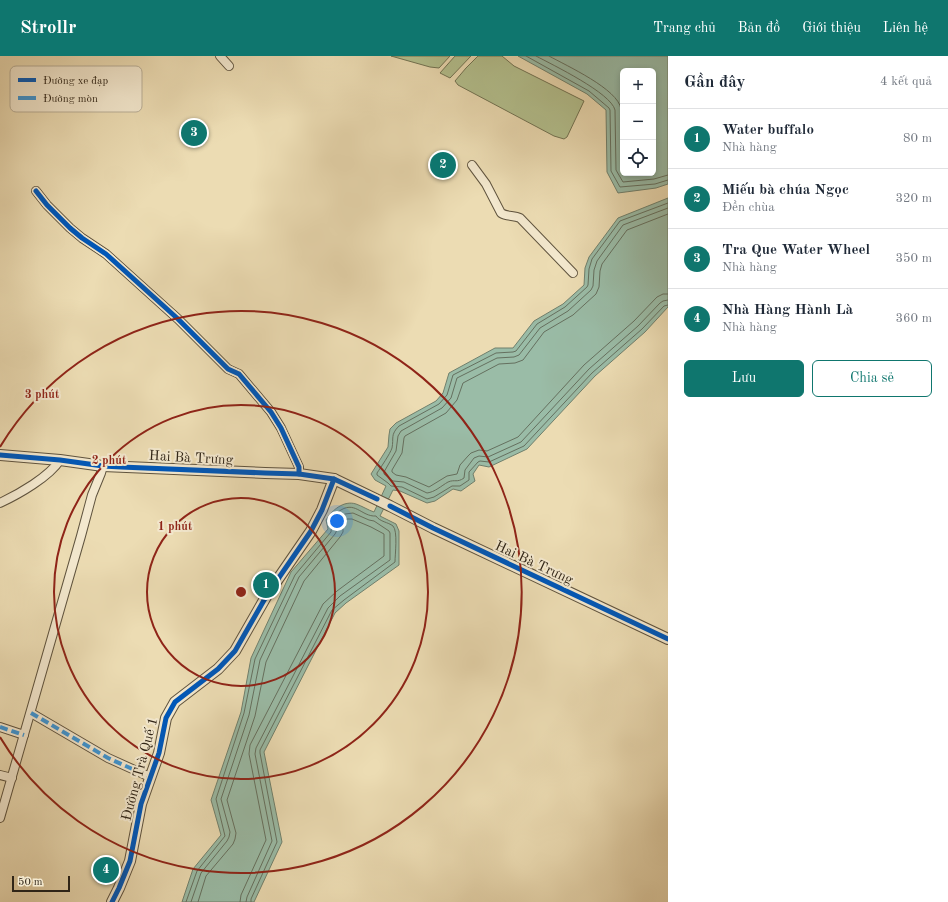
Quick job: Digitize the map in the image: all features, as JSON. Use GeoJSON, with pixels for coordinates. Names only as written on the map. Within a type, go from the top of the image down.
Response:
{"type":"FeatureCollection","features":[{"type":"Feature","properties":{"kind":"street"},"geometry":{"type":"LineString","coordinates":[[220,56],[229,66]]}},
{"type":"Feature","properties":{"kind":"street"},"geometry":{"type":"LineString","coordinates":[[472,165],[486,184],[501,213],[505,216],[516,216],[520,218],[573,273]]}},
{"type":"Feature","properties":{"kind":"street"},"geometry":{"type":"LineString","coordinates":[[36,190],[70,228],[106,254],[178,318],[228,368],[239,374],[271,412],[281,428],[299,467],[299,474]]}},
{"type":"Feature","properties":{"kind":"street","name":"Hai Bà Trưng"},"geometry":{"type":"LineString","coordinates":[[0,455],[60,460],[103,466],[299,474],[334,479],[433,528],[668,639]]}},
{"type":"Feature","properties":{"kind":"street"},"geometry":{"type":"LineString","coordinates":[[0,503],[32,485],[57,465],[60,460]]}},
{"type":"Feature","properties":{"kind":"street"},"geometry":{"type":"LineString","coordinates":[[0,818],[92,495],[103,466]]}},
{"type":"Feature","properties":{"kind":"street","name":"Đường Trà Quế 1"},"geometry":{"type":"LineString","coordinates":[[112,902],[130,861],[141,804],[159,753],[166,718],[175,702],[218,669],[235,651],[267,595],[311,531],[322,510],[334,479]]}},
{"type":"Feature","properties":{"kind":"street"},"geometry":{"type":"LineString","coordinates":[[31,713],[108,758],[150,777]]}},
{"type":"Feature","properties":{"kind":"street"},"geometry":{"type":"LineString","coordinates":[[0,727],[24,735]]}},
{"type":"Feature","properties":{"kind":"street"},"geometry":{"type":"LineString","coordinates":[[0,775],[12,778]]}},
{"type":"Feature","properties":{"kind":"shaded area"},"geometry":{"type":"Polygon","coordinates":[[[391,56],[450,56],[439,68],[430,67],[391,56]]]}},
{"type":"Feature","properties":{"kind":"shaded area"},"geometry":{"type":"Polygon","coordinates":[[[455,56],[471,56],[450,78],[440,73],[455,56]]]}},
{"type":"Feature","properties":{"kind":"shaded area"},"geometry":{"type":"Polygon","coordinates":[[[478,56],[502,56],[514,66],[584,101],[567,137],[564,139],[554,136],[458,85],[455,81],[478,56]]]}},
{"type":"Feature","properties":{"kind":"water"},"geometry":{"type":"Polygon","coordinates":[[[518,56],[668,56],[668,184],[656,188],[618,193],[607,172],[606,110],[587,94],[518,56]]]}},
{"type":"Feature","properties":{"kind":"water"},"geometry":{"type":"Polygon","coordinates":[[[668,198],[668,307],[645,332],[595,376],[527,449],[489,467],[479,465],[473,474],[475,481],[461,491],[453,489],[435,501],[427,503],[400,491],[393,490],[380,516],[396,524],[399,531],[399,565],[346,603],[335,613],[264,752],[282,842],[254,902],[182,902],[193,869],[221,835],[211,800],[241,712],[251,658],[291,572],[328,529],[326,520],[335,509],[347,503],[356,504],[374,512],[386,486],[375,480],[371,474],[388,447],[390,429],[396,423],[436,401],[443,393],[449,373],[495,348],[513,348],[534,321],[563,304],[584,285],[585,268],[589,257],[618,218],[668,198]]]}},
{"type":"Feature","properties":{"kind":"marked path"},"geometry":{"type":"LineString","coordinates":[[31,713],[108,758],[150,777]]}},
{"type":"Feature","properties":{"kind":"marked path"},"geometry":{"type":"LineString","coordinates":[[0,727],[24,735]]}},
{"type":"Feature","properties":{"kind":"cycle path"},"geometry":{"type":"LineString","coordinates":[[36,191],[47,205],[70,228],[106,254],[178,319],[228,369],[239,374],[271,412],[281,428],[299,467],[299,474]]}},
{"type":"Feature","properties":{"kind":"cycle path"},"geometry":{"type":"LineString","coordinates":[[0,455],[60,460],[103,466],[299,474],[334,479],[377,499]]}},
{"type":"Feature","properties":{"kind":"cycle path"},"geometry":{"type":"LineString","coordinates":[[112,902],[130,861],[141,804],[159,753],[166,718],[175,702],[218,669],[235,651],[267,595],[311,531],[322,510],[334,479]]}},
{"type":"Feature","properties":{"kind":"cycle path"},"geometry":{"type":"LineString","coordinates":[[390,506],[433,528],[668,639]]}},
{"type":"Feature","properties":{"kind":"place","name":"Tra Que Water Wheel"},"geometry":{"type":"Point","coordinates":[194,133]}},
{"type":"Feature","properties":{"kind":"place","name":"Miếu bà chúa Ngọc"},"geometry":{"type":"Point","coordinates":[443,165]}},
{"type":"Feature","properties":{"kind":"place","name":"Water buffalo"},"geometry":{"type":"Point","coordinates":[266,585]}},
{"type":"Feature","properties":{"kind":"place","name":"Nhà Hàng Hành Là"},"geometry":{"type":"Point","coordinates":[106,870]}}]}
